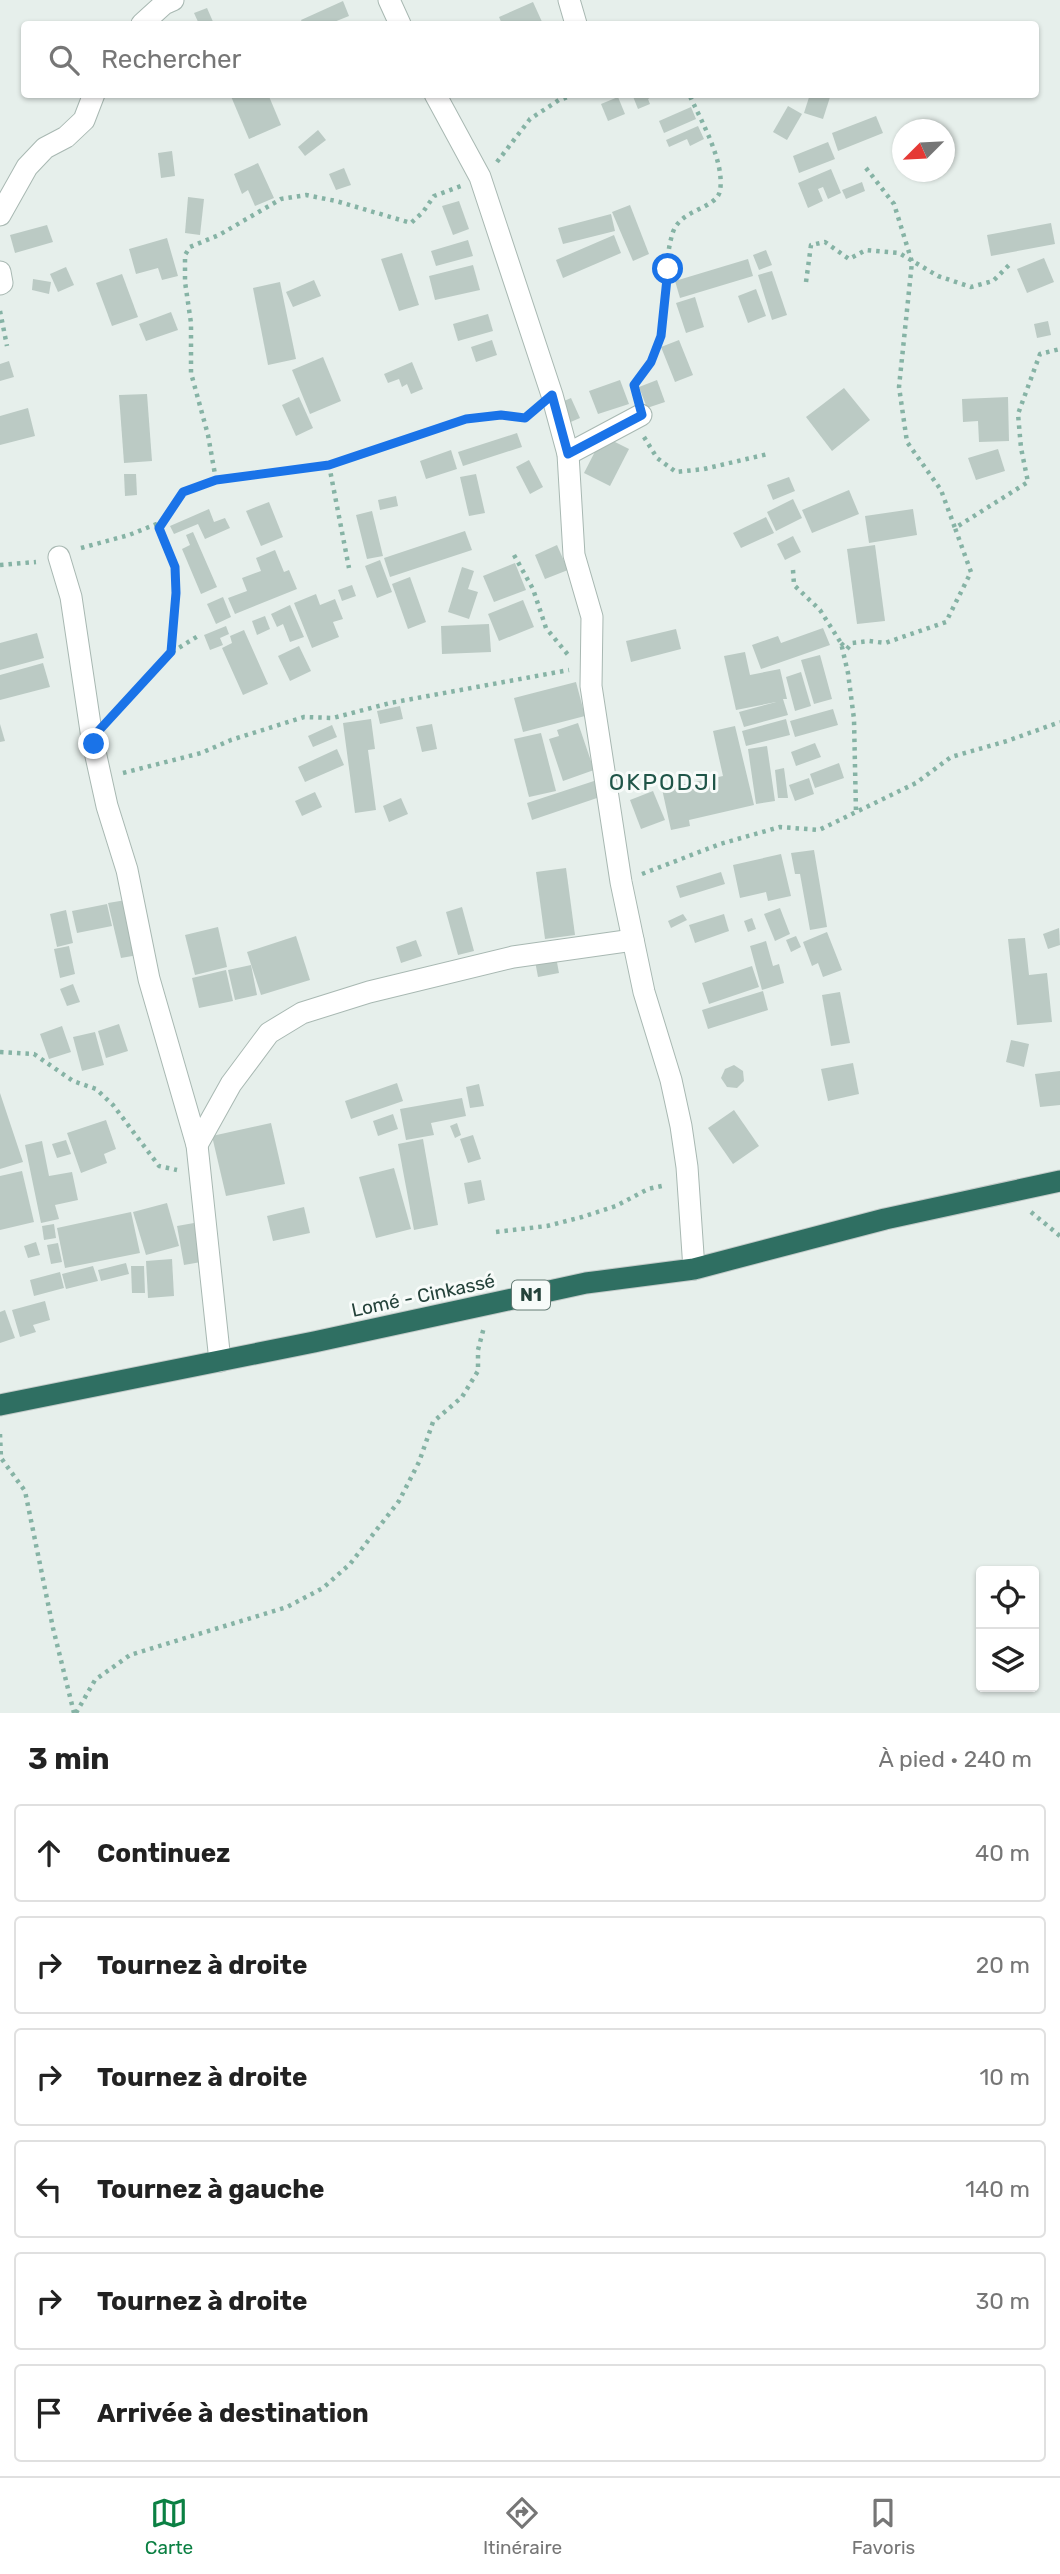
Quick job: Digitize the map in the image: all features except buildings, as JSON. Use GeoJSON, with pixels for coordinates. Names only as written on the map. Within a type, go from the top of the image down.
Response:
{"type":"FeatureCollection","features":[{"type":"Feature","properties":{"kind":"highway","name":"Lomé - Cinkassé"},"geometry":{"type":"LineString","coordinates":[[0,1405],[586,1283],[694,1269],[884,1219],[1060,1181]]}},
{"type":"Feature","properties":{"kind":"street"},"geometry":{"type":"LineString","coordinates":[[145,21],[164,4],[173,0]]}},
{"type":"Feature","properties":{"kind":"street"},"geometry":{"type":"LineString","coordinates":[[389,0],[399,21]]}},
{"type":"Feature","properties":{"kind":"street"},"geometry":{"type":"LineString","coordinates":[[569,0],[575,21]]}},
{"type":"Feature","properties":{"kind":"street"},"geometry":{"type":"LineString","coordinates":[[0,215],[27,167],[45,148],[66,137],[84,120],[92,98]]}},
{"type":"Feature","properties":{"kind":"street"},"geometry":{"type":"LineString","coordinates":[[437,98],[480,177],[552,395],[568,454],[574,555],[592,617],[586,669],[633,940],[644,992],[674,1091],[681,1126],[694,1269]]}},
{"type":"Feature","properties":{"kind":"street"},"geometry":{"type":"LineString","coordinates":[[0,272],[0,284]]}},
{"type":"Feature","properties":{"kind":"street"},"geometry":{"type":"LineString","coordinates":[[568,454],[642,415]]}},
{"type":"Feature","properties":{"kind":"street"},"geometry":{"type":"LineString","coordinates":[[59,557],[71,597],[92,738],[133,897],[149,979],[197,1145],[220,1361]]}},
{"type":"Feature","properties":{"kind":"street"},"geometry":{"type":"LineString","coordinates":[[197,1145],[232,1084],[269,1033],[302,1013],[369,992],[513,957],[633,940]]}},
{"type":"Feature","properties":{"kind":"path"},"geometry":{"type":"LineString","coordinates":[[216,480],[208,435],[191,373],[191,323],[185,282],[185,255],[190,247],[219,235],[281,199],[306,195],[411,223],[423,212],[433,196],[480,177],[502,159],[530,119],[565,98]]}},
{"type":"Feature","properties":{"kind":"path"},"geometry":{"type":"LineString","coordinates":[[691,98],[711,143],[719,173],[720,192],[716,200],[687,214],[674,229],[669,250],[661,336],[651,362],[634,385],[642,415],[644,437],[657,458],[677,472],[704,470],[768,454]]}},
{"type":"Feature","properties":{"kind":"path"},"geometry":{"type":"LineString","coordinates":[[793,570],[794,585],[820,610],[847,649],[852,643],[885,643],[946,622],[971,572],[941,490],[907,442],[899,387],[912,262],[894,204],[866,168]]}},
{"type":"Feature","properties":{"kind":"path"},"geometry":{"type":"LineString","coordinates":[[806,282],[811,245],[825,242],[849,259],[866,250],[899,253],[938,276],[971,286],[993,281],[1009,265]]}},
{"type":"Feature","properties":{"kind":"path"},"geometry":{"type":"LineString","coordinates":[[0,312],[7,346]]}},
{"type":"Feature","properties":{"kind":"path"},"geometry":{"type":"LineString","coordinates":[[955,528],[1028,482],[1018,414],[1040,354],[1060,349]]}},
{"type":"Feature","properties":{"kind":"path"},"geometry":{"type":"LineString","coordinates":[[171,652],[176,593],[175,567],[159,528],[183,492],[216,480],[329,465],[466,419],[501,415],[525,418],[552,395]]}},
{"type":"Feature","properties":{"kind":"path"},"geometry":{"type":"LineString","coordinates":[[329,465],[349,568]]}},
{"type":"Feature","properties":{"kind":"path"},"geometry":{"type":"LineString","coordinates":[[0,565],[59,557],[129,535],[164,520]]}},
{"type":"Feature","properties":{"kind":"path"},"geometry":{"type":"LineString","coordinates":[[514,555],[533,589],[546,628],[556,643],[586,669]]}},
{"type":"Feature","properties":{"kind":"path"},"geometry":{"type":"LineString","coordinates":[[92,738],[171,652],[198,636]]}},
{"type":"Feature","properties":{"kind":"path"},"geometry":{"type":"LineString","coordinates":[[841,643],[854,719],[856,813]]}},
{"type":"Feature","properties":{"kind":"path"},"geometry":{"type":"LineString","coordinates":[[102,779],[201,753],[231,740],[304,717],[333,718],[390,703],[560,670],[586,669]]}},
{"type":"Feature","properties":{"kind":"path"},"geometry":{"type":"LineString","coordinates":[[621,882],[720,844],[780,827],[819,830],[916,783],[951,757],[1060,722]]}},
{"type":"Feature","properties":{"kind":"path"},"geometry":{"type":"LineString","coordinates":[[0,1052],[34,1054],[72,1081],[96,1089],[113,1105],[159,1166],[202,1175]]}},
{"type":"Feature","properties":{"kind":"path"},"geometry":{"type":"LineString","coordinates":[[496,1232],[547,1226],[582,1217],[616,1206],[648,1189],[688,1182]]}},
{"type":"Feature","properties":{"kind":"path"},"geometry":{"type":"LineString","coordinates":[[1015,1191],[1031,1211],[1060,1236]]}},
{"type":"Feature","properties":{"kind":"path"},"geometry":{"type":"LineString","coordinates":[[75,1713],[95,1680],[130,1655],[287,1607],[323,1588],[349,1564],[399,1502],[419,1462],[433,1422],[462,1397],[478,1371],[478,1350],[488,1305]]}},
{"type":"Feature","properties":{"kind":"path"},"geometry":{"type":"LineString","coordinates":[[0,1434],[1,1458],[25,1491],[53,1628],[75,1713]]}},
{"type":"Feature","properties":{"kind":"district","name":"OKPODJI"},"geometry":{"type":"Point","coordinates":[664,782]}},
{"type":"Feature","properties":{"kind":"route"},"geometry":{"type":"LineString","coordinates":[[94,744],[92,738],[171,652],[176,593],[175,567],[159,528],[183,492],[216,480],[329,465],[466,419],[501,415],[525,418],[552,395],[568,454],[642,415],[634,385],[651,362],[661,336],[668,269]]}}]}
